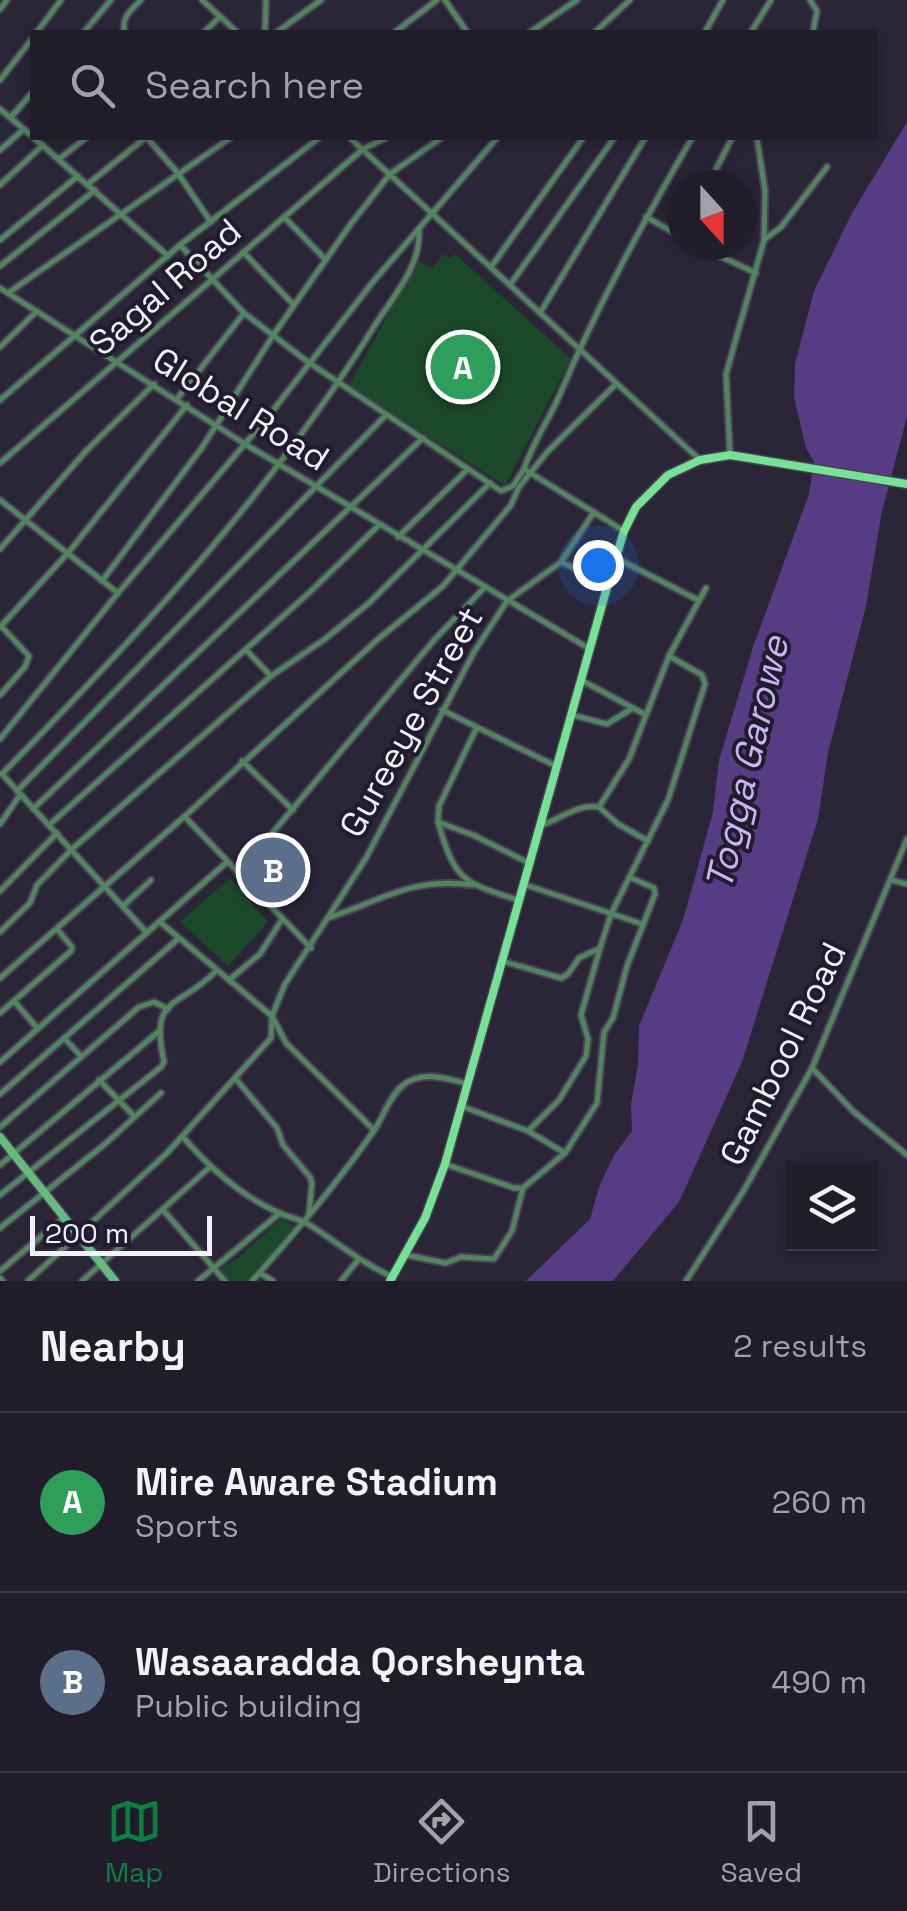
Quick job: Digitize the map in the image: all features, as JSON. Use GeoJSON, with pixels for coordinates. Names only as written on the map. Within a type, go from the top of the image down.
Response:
{"type":"FeatureCollection","features":[{"type":"Feature","properties":{"kind":"main road"},"geometry":{"type":"LineString","coordinates":[[392,1279],[425,1218],[445,1164],[608,584],[636,506],[656,483],[700,460],[730,454],[907,484]]}},
{"type":"Feature","properties":{"kind":"street"},"geometry":{"type":"LineString","coordinates":[[0,9],[7,0]]}},
{"type":"Feature","properties":{"kind":"street"},"geometry":{"type":"LineString","coordinates":[[39,30],[61,0]]}},
{"type":"Feature","properties":{"kind":"street"},"geometry":{"type":"LineString","coordinates":[[86,30],[111,0]]}},
{"type":"Feature","properties":{"kind":"street"},"geometry":{"type":"LineString","coordinates":[[124,30],[126,14],[141,0]]}},
{"type":"Feature","properties":{"kind":"street"},"geometry":{"type":"LineString","coordinates":[[265,30],[266,0]]}},
{"type":"Feature","properties":{"kind":"street"},"geometry":{"type":"LineString","coordinates":[[280,30],[320,0]]}},
{"type":"Feature","properties":{"kind":"street"},"geometry":{"type":"LineString","coordinates":[[398,30],[441,0],[465,30]]}},
{"type":"Feature","properties":{"kind":"street"},"geometry":{"type":"LineString","coordinates":[[533,30],[578,0]]}},
{"type":"Feature","properties":{"kind":"street"},"geometry":{"type":"LineString","coordinates":[[597,30],[630,0]]}},
{"type":"Feature","properties":{"kind":"street"},"geometry":{"type":"LineString","coordinates":[[705,30],[723,0]]}},
{"type":"Feature","properties":{"kind":"street"},"geometry":{"type":"LineString","coordinates":[[753,30],[771,0]]}},
{"type":"Feature","properties":{"kind":"street"},"geometry":{"type":"LineString","coordinates":[[810,0],[816,11],[814,30]]}},
{"type":"Feature","properties":{"kind":"street"},"geometry":{"type":"LineString","coordinates":[[207,2],[235,30]]}},
{"type":"Feature","properties":{"kind":"street"},"geometry":{"type":"LineString","coordinates":[[206,30],[220,16]]}},
{"type":"Feature","properties":{"kind":"street"},"geometry":{"type":"LineString","coordinates":[[0,80],[30,42]]}},
{"type":"Feature","properties":{"kind":"street"},"geometry":{"type":"LineString","coordinates":[[11,118],[30,96]]}},
{"type":"Feature","properties":{"kind":"street"},"geometry":{"type":"LineString","coordinates":[[0,110],[29,134],[0,150]]}},
{"type":"Feature","properties":{"kind":"street"},"geometry":{"type":"LineString","coordinates":[[36,140],[168,256]]}},
{"type":"Feature","properties":{"kind":"street"},"geometry":{"type":"LineString","coordinates":[[58,159],[83,140]]}},
{"type":"Feature","properties":{"kind":"street"},"geometry":{"type":"LineString","coordinates":[[88,184],[143,140]]}},
{"type":"Feature","properties":{"kind":"street"},"geometry":{"type":"LineString","coordinates":[[148,140],[177,172],[211,222]]}},
{"type":"Feature","properties":{"kind":"street"},"geometry":{"type":"LineString","coordinates":[[3,292],[227,140]]}},
{"type":"Feature","properties":{"kind":"street"},"geometry":{"type":"LineString","coordinates":[[0,400],[180,246],[317,140]]}},
{"type":"Feature","properties":{"kind":"street"},"geometry":{"type":"LineString","coordinates":[[352,140],[700,460]]}},
{"type":"Feature","properties":{"kind":"street","name":"Sagal Road"},"geometry":{"type":"LineString","coordinates":[[0,463],[363,149],[382,140]]}},
{"type":"Feature","properties":{"kind":"street"},"geometry":{"type":"LineString","coordinates":[[102,580],[390,174],[438,140]]}},
{"type":"Feature","properties":{"kind":"street"},"geometry":{"type":"LineString","coordinates":[[0,739],[245,444],[372,283],[495,140]]}},
{"type":"Feature","properties":{"kind":"street"},"geometry":{"type":"LineString","coordinates":[[491,268],[582,140]]}},
{"type":"Feature","properties":{"kind":"street"},"geometry":{"type":"LineString","coordinates":[[510,285],[613,140]]}},
{"type":"Feature","properties":{"kind":"street"},"geometry":{"type":"LineString","coordinates":[[540,313],[644,140]]}},
{"type":"Feature","properties":{"kind":"street"},"geometry":{"type":"LineString","coordinates":[[0,978],[456,572],[510,505],[578,348],[646,216],[691,140]]}},
{"type":"Feature","properties":{"kind":"street"},"geometry":{"type":"LineString","coordinates":[[716,170],[731,140]]}},
{"type":"Feature","properties":{"kind":"street"},"geometry":{"type":"LineString","coordinates":[[730,454],[726,374],[764,240],[764,191],[757,140]]}},
{"type":"Feature","properties":{"kind":"street"},"geometry":{"type":"LineString","coordinates":[[0,184],[43,146]]}},
{"type":"Feature","properties":{"kind":"street"},"geometry":{"type":"LineString","coordinates":[[764,240],[781,227],[826,168]]}},
{"type":"Feature","properties":{"kind":"street"},"geometry":{"type":"LineString","coordinates":[[0,240],[78,176]]}},
{"type":"Feature","properties":{"kind":"street"},"geometry":{"type":"LineString","coordinates":[[0,266],[95,190]]}},
{"type":"Feature","properties":{"kind":"street"},"geometry":{"type":"LineString","coordinates":[[646,216],[667,228]]}},
{"type":"Feature","properties":{"kind":"street"},"geometry":{"type":"LineString","coordinates":[[284,217],[326,260]]}},
{"type":"Feature","properties":{"kind":"street"},"geometry":{"type":"LineString","coordinates":[[147,933],[1,772],[166,604],[240,516],[338,382],[416,258],[419,231]]}},
{"type":"Feature","properties":{"kind":"street"},"geometry":{"type":"LineString","coordinates":[[180,246],[244,312],[308,362],[500,492],[508,491],[616,384]]}},
{"type":"Feature","properties":{"kind":"street"},"geometry":{"type":"LineString","coordinates":[[243,252],[294,305]]}},
{"type":"Feature","properties":{"kind":"street"},"geometry":{"type":"LineString","coordinates":[[728,260],[756,273]]}},
{"type":"Feature","properties":{"kind":"street","name":"Global Road"},"geometry":{"type":"LineString","coordinates":[[3,292],[379,526],[590,650]]}},
{"type":"Feature","properties":{"kind":"street"},"geometry":{"type":"LineString","coordinates":[[0,347],[37,311]]}},
{"type":"Feature","properties":{"kind":"street"},"geometry":{"type":"LineString","coordinates":[[177,399],[244,312]]}},
{"type":"Feature","properties":{"kind":"street"},"geometry":{"type":"LineString","coordinates":[[0,548],[86,451],[154,384]]}},
{"type":"Feature","properties":{"kind":"street"},"geometry":{"type":"LineString","coordinates":[[1,693],[29,656],[0,626],[68,553],[187,405]]}},
{"type":"Feature","properties":{"kind":"street"},"geometry":{"type":"LineString","coordinates":[[0,824],[19,793],[386,414]]}},
{"type":"Feature","properties":{"kind":"street"},"geometry":{"type":"LineString","coordinates":[[34,810],[423,438]]}},
{"type":"Feature","properties":{"kind":"street"},"geometry":{"type":"LineString","coordinates":[[398,537],[468,469]]}},
{"type":"Feature","properties":{"kind":"street"},"geometry":{"type":"LineString","coordinates":[[527,471],[624,531]]}},
{"type":"Feature","properties":{"kind":"street"},"geometry":{"type":"LineString","coordinates":[[0,932],[30,902],[37,884],[72,849],[271,676],[369,603],[490,483]]}},
{"type":"Feature","properties":{"kind":"street"},"geometry":{"type":"LineString","coordinates":[[0,500],[118,593]]}},
{"type":"Feature","properties":{"kind":"street"},"geometry":{"type":"LineString","coordinates":[[507,601],[561,562],[594,512]]}},
{"type":"Feature","properties":{"kind":"street"},"geometry":{"type":"LineString","coordinates":[[49,825],[379,526]]}},
{"type":"Feature","properties":{"kind":"street"},"geometry":{"type":"LineString","coordinates":[[616,558],[699,600]]}},
{"type":"Feature","properties":{"kind":"street"},"geometry":{"type":"LineString","coordinates":[[561,562],[608,584]]}},
{"type":"Feature","properties":{"kind":"street"},"geometry":{"type":"LineString","coordinates":[[238,874],[435,638],[485,588]]}},
{"type":"Feature","properties":{"kind":"street"},"geometry":{"type":"LineString","coordinates":[[599,807],[629,759],[669,656],[706,588]]}},
{"type":"Feature","properties":{"kind":"street","name":"Gureeye Street"},"geometry":{"type":"LineString","coordinates":[[28,1281],[80,1237],[183,1137],[270,1038],[272,1016],[285,984],[366,858],[442,710],[507,601]]}},
{"type":"Feature","properties":{"kind":"street"},"geometry":{"type":"LineString","coordinates":[[246,650],[271,676]]}},
{"type":"Feature","properties":{"kind":"street"},"geometry":{"type":"LineString","coordinates":[[528,1131],[559,1100],[586,1056],[588,1039],[581,1015],[600,948],[611,914],[668,800],[705,684],[702,675],[669,656]]}},
{"type":"Feature","properties":{"kind":"street"},"geometry":{"type":"LineString","coordinates":[[581,680],[646,716]]}},
{"type":"Feature","properties":{"kind":"street"},"geometry":{"type":"LineString","coordinates":[[571,714],[607,724],[633,708]]}},
{"type":"Feature","properties":{"kind":"street"},"geometry":{"type":"LineString","coordinates":[[442,710],[556,766]]}},
{"type":"Feature","properties":{"kind":"street"},"geometry":{"type":"LineString","coordinates":[[473,885],[462,878],[449,859],[438,822],[438,806],[476,729]]}},
{"type":"Feature","properties":{"kind":"street"},"geometry":{"type":"LineString","coordinates":[[242,761],[293,810]]}},
{"type":"Feature","properties":{"kind":"street"},"geometry":{"type":"LineString","coordinates":[[539,826],[566,816],[579,806],[599,807],[648,842]]}},
{"type":"Feature","properties":{"kind":"street"},"geometry":{"type":"LineString","coordinates":[[185,816],[310,948]]}},
{"type":"Feature","properties":{"kind":"street"},"geometry":{"type":"LineString","coordinates":[[438,822],[530,864]]}},
{"type":"Feature","properties":{"kind":"street"},"geometry":{"type":"LineString","coordinates":[[0,892],[58,833]]}},
{"type":"Feature","properties":{"kind":"street","name":"Gambool Road"},"geometry":{"type":"LineString","coordinates":[[686,1281],[728,1217],[812,1068],[907,839]]}},
{"type":"Feature","properties":{"kind":"street"},"geometry":{"type":"LineString","coordinates":[[0,1062],[227,862]]}},
{"type":"Feature","properties":{"kind":"street"},"geometry":{"type":"LineString","coordinates":[[406,1255],[446,1264],[461,1257],[494,1259],[512,1231],[524,1188],[565,1153],[597,1103],[604,1032],[616,1011],[655,891],[630,877]]}},
{"type":"Feature","properties":{"kind":"street"},"geometry":{"type":"LineString","coordinates":[[123,906],[152,880]]}},
{"type":"Feature","properties":{"kind":"street"},"geometry":{"type":"LineString","coordinates":[[891,880],[907,884]]}},
{"type":"Feature","properties":{"kind":"street"},"geometry":{"type":"LineString","coordinates":[[327,918],[428,882],[473,885],[519,900]]}},
{"type":"Feature","properties":{"kind":"street"},"geometry":{"type":"LineString","coordinates":[[523,884],[642,924]]}},
{"type":"Feature","properties":{"kind":"street"},"geometry":{"type":"LineString","coordinates":[[229,980],[260,954],[281,921]]}},
{"type":"Feature","properties":{"kind":"street"},"geometry":{"type":"LineString","coordinates":[[160,922],[272,1016],[286,1043],[374,1130]]}},
{"type":"Feature","properties":{"kind":"street"},"geometry":{"type":"LineString","coordinates":[[0,1013],[71,951],[57,928]]}},
{"type":"Feature","properties":{"kind":"street"},"geometry":{"type":"LineString","coordinates":[[0,1094],[178,940]]}},
{"type":"Feature","properties":{"kind":"street"},"geometry":{"type":"LineString","coordinates":[[502,961],[565,977],[579,958],[600,948]]}},
{"type":"Feature","properties":{"kind":"street"},"geometry":{"type":"LineString","coordinates":[[0,1196],[161,1067],[164,1062],[158,1032],[162,1016],[216,970]]}},
{"type":"Feature","properties":{"kind":"street"},"geometry":{"type":"LineString","coordinates":[[14,1001],[38,1029]]}},
{"type":"Feature","properties":{"kind":"street"},"geometry":{"type":"LineString","coordinates":[[0,1127],[139,1007],[154,1002],[168,1009]]}},
{"type":"Feature","properties":{"kind":"street"},"geometry":{"type":"LineString","coordinates":[[0,1164],[158,1032]]}},
{"type":"Feature","properties":{"kind":"street"},"geometry":{"type":"LineString","coordinates":[[64,1038],[81,1056]]}},
{"type":"Feature","properties":{"kind":"street"},"geometry":{"type":"LineString","coordinates":[[812,1068],[854,1112],[907,1156]]}},
{"type":"Feature","properties":{"kind":"street"},"geometry":{"type":"LineString","coordinates":[[252,1281],[306,1219],[374,1130],[400,1088],[412,1080],[434,1076],[468,1084]]}},
{"type":"Feature","properties":{"kind":"street"},"geometry":{"type":"LineString","coordinates":[[236,1078],[277,1128],[283,1145],[310,1178],[306,1219]]}},
{"type":"Feature","properties":{"kind":"street"},"geometry":{"type":"LineString","coordinates":[[99,1080],[134,1116]]}},
{"type":"Feature","properties":{"kind":"street"},"geometry":{"type":"LineString","coordinates":[[0,1228],[105,1144],[161,1093]]}},
{"type":"Feature","properties":{"kind":"street"},"geometry":{"type":"LineString","coordinates":[[461,1106],[528,1131],[565,1153]]}},
{"type":"Feature","properties":{"kind":"street"},"geometry":{"type":"LineString","coordinates":[[0,1137],[116,1281]]}},
{"type":"Feature","properties":{"kind":"street"},"geometry":{"type":"LineString","coordinates":[[183,1137],[232,1186],[280,1213],[306,1219],[358,1260],[392,1279]]}},
{"type":"Feature","properties":{"kind":"street"},"geometry":{"type":"LineString","coordinates":[[445,1164],[524,1188]]}},
{"type":"Feature","properties":{"kind":"street"},"geometry":{"type":"LineString","coordinates":[[82,1281],[210,1168]]}},
{"type":"Feature","properties":{"kind":"street"},"geometry":{"type":"LineString","coordinates":[[163,1210],[225,1281]]}},
{"type":"Feature","properties":{"kind":"street"},"geometry":{"type":"LineString","coordinates":[[198,1281],[280,1213]]}},
{"type":"Feature","properties":{"kind":"street"},"geometry":{"type":"LineString","coordinates":[[1,1277],[63,1217]]}},
{"type":"Feature","properties":{"kind":"street"},"geometry":{"type":"LineString","coordinates":[[341,1281],[358,1260]]}},
{"type":"Feature","properties":{"kind":"street"},"geometry":{"type":"LineString","coordinates":[[260,1273],[273,1281]]}},
{"type":"Feature","properties":{"kind":"green space"},"geometry":{"type":"Polygon","coordinates":[[[443,254],[450,259],[455,254],[571,359],[505,486],[349,385],[416,265],[419,261],[432,269],[443,254]]]}},
{"type":"Feature","properties":{"kind":"green space"},"geometry":{"type":"Polygon","coordinates":[[[230,878],[268,922],[228,966],[180,922],[230,878]]]}},
{"type":"Feature","properties":{"kind":"green space"},"geometry":{"type":"Polygon","coordinates":[[[282,1218],[295,1227],[248,1281],[228,1281],[219,1269],[238,1258],[282,1218]]]}},
{"type":"Feature","properties":{"kind":"water","name":"Togga Garowe"},"geometry":{"type":"Polygon","coordinates":[[[907,122],[907,417],[882,511],[866,606],[828,753],[818,819],[742,1062],[679,1202],[613,1281],[526,1281],[590,1219],[614,1155],[632,1131],[639,1026],[683,920],[713,812],[719,760],[753,647],[809,494],[814,462],[806,448],[794,397],[795,364],[814,291],[852,213],[907,122]]]}},
{"type":"Feature","properties":{"kind":"place","name":"Mire Aware Stadium"},"geometry":{"type":"Point","coordinates":[463,367]}},
{"type":"Feature","properties":{"kind":"place","name":"Wasaaradda Qorsheynta"},"geometry":{"type":"Point","coordinates":[273,870]}}]}
